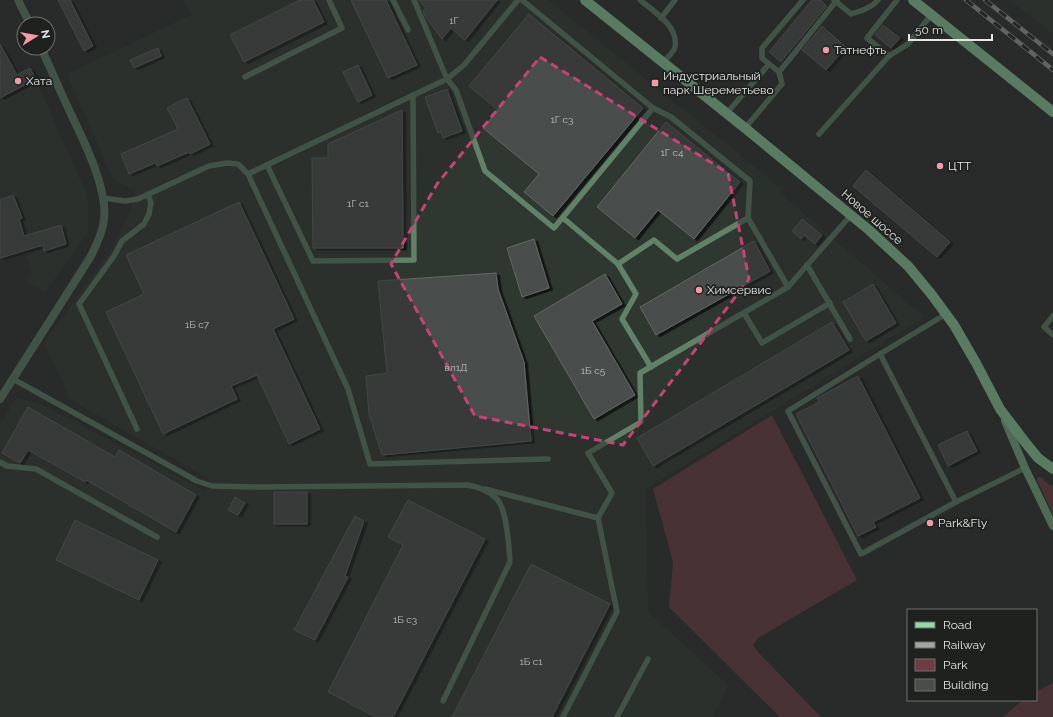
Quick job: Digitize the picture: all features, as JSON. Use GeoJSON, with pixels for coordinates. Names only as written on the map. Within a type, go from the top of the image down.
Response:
{"type":"FeatureCollection","features":[{"type":"Feature","properties":{"kind":"main road","name":"Новое шоссе"},"geometry":{"type":"LineString","coordinates":[[585,0],[727,113],[869,230],[908,266],[946,314],[976,363],[1000,409],[1025,468],[1053,526]]}},
{"type":"Feature","properties":{"kind":"main road"},"geometry":{"type":"LineString","coordinates":[[913,0],[1053,112]]}},
{"type":"Feature","properties":{"kind":"main road"},"geometry":{"type":"LineString","coordinates":[[1000,409],[1029,448],[1038,458],[1053,469]]}},
{"type":"Feature","properties":{"kind":"street"},"geometry":{"type":"LineString","coordinates":[[18,0],[26,16]]}},
{"type":"Feature","properties":{"kind":"street"},"geometry":{"type":"LineString","coordinates":[[0,399],[92,256],[105,218],[103,198],[96,172],[45,56]]}},
{"type":"Feature","properties":{"kind":"lane"},"geometry":{"type":"LineString","coordinates":[[245,77],[342,28],[329,0]]}},
{"type":"Feature","properties":{"kind":"lane"},"geometry":{"type":"LineString","coordinates":[[393,0],[408,30]]}},
{"type":"Feature","properties":{"kind":"lane"},"geometry":{"type":"LineString","coordinates":[[414,0],[447,79],[456,90],[486,172],[554,228],[653,108]]}},
{"type":"Feature","properties":{"kind":"lane"},"geometry":{"type":"LineString","coordinates":[[248,174],[447,79],[464,65],[518,0]]}},
{"type":"Feature","properties":{"kind":"lane"},"geometry":{"type":"LineString","coordinates":[[522,0],[653,108],[671,117],[750,181],[748,218],[788,287]]}},
{"type":"Feature","properties":{"kind":"lane"},"geometry":{"type":"LineString","coordinates":[[640,0],[661,18],[672,30],[675,39],[675,48],[663,62]]}},
{"type":"Feature","properties":{"kind":"lane"},"geometry":{"type":"LineString","coordinates":[[661,18],[675,0]]}},
{"type":"Feature","properties":{"kind":"lane"},"geometry":{"type":"LineString","coordinates":[[745,128],[782,84],[779,72],[762,58],[762,48],[803,0]]}},
{"type":"Feature","properties":{"kind":"lane"},"geometry":{"type":"LineString","coordinates":[[779,72],[836,1],[851,14],[862,11],[873,5],[878,0]]}},
{"type":"Feature","properties":{"kind":"lane"},"geometry":{"type":"LineString","coordinates":[[889,56],[867,38],[897,0]]}},
{"type":"Feature","properties":{"kind":"lane"},"geometry":{"type":"LineString","coordinates":[[819,134],[889,56],[908,44],[931,15]]}},
{"type":"Feature","properties":{"kind":"lane"},"geometry":{"type":"LineString","coordinates":[[727,113],[769,64]]}},
{"type":"Feature","properties":{"kind":"lane"},"geometry":{"type":"LineString","coordinates":[[267,165],[312,260],[414,260],[413,95]]}},
{"type":"Feature","properties":{"kind":"lane"},"geometry":{"type":"LineString","coordinates":[[103,198],[125,201],[138,199],[209,166],[227,163],[238,164],[248,174],[348,389],[370,464],[548,459]]}},
{"type":"Feature","properties":{"kind":"lane"},"geometry":{"type":"LineString","coordinates":[[137,429],[79,304],[114,256],[122,241],[144,224],[149,214],[151,203],[148,194]]}},
{"type":"Feature","properties":{"kind":"lane"},"geometry":{"type":"LineString","coordinates":[[563,717],[617,612],[598,518],[612,493],[588,453],[641,422],[640,373],[788,287],[851,216]]}},
{"type":"Feature","properties":{"kind":"lane"},"geometry":{"type":"LineString","coordinates":[[563,218],[618,264],[636,294],[622,319],[650,367]]}},
{"type":"Feature","properties":{"kind":"lane"},"geometry":{"type":"LineString","coordinates":[[618,264],[654,240],[677,259],[748,218]]}},
{"type":"Feature","properties":{"kind":"lane"},"geometry":{"type":"LineString","coordinates":[[807,265],[850,339]]}},
{"type":"Feature","properties":{"kind":"lane"},"geometry":{"type":"LineString","coordinates":[[744,313],[762,343],[830,303]]}},
{"type":"Feature","properties":{"kind":"lane"},"geometry":{"type":"LineString","coordinates":[[946,314],[788,411],[861,554],[956,502],[1025,468]]}},
{"type":"Feature","properties":{"kind":"lane"},"geometry":{"type":"LineString","coordinates":[[1053,316],[1044,327],[1053,335]]}},
{"type":"Feature","properties":{"kind":"lane"},"geometry":{"type":"LineString","coordinates":[[880,354],[956,502]]}},
{"type":"Feature","properties":{"kind":"lane"},"geometry":{"type":"LineString","coordinates":[[13,378],[197,481],[212,486],[468,485],[598,518]]}},
{"type":"Feature","properties":{"kind":"lane"},"geometry":{"type":"LineString","coordinates":[[0,462],[7,466],[36,469],[157,537]]}},
{"type":"Feature","properties":{"kind":"lane"},"geometry":{"type":"LineString","coordinates":[[443,701],[510,562],[509,540],[502,508],[497,499],[483,488]]}},
{"type":"Feature","properties":{"kind":"lane"},"geometry":{"type":"LineString","coordinates":[[617,717],[648,659]]}},
{"type":"Feature","properties":{"kind":"highlighted area"},"geometry":{"type":"Polygon","coordinates":[[[540,57],[728,173],[749,279],[623,445],[475,416],[391,264],[437,184],[540,57]]]}},
{"type":"Feature","properties":{"kind":"shaded area","name":"Индустриальный парк Шереметьево"},"geometry":{"type":"Polygon","coordinates":[[[183,0],[548,0],[782,189],[779,192],[924,317],[646,489],[648,612],[728,685],[713,717],[0,717],[0,425],[16,398],[43,405],[206,492],[211,480],[70,399],[44,343],[110,252],[130,213],[135,191],[113,179],[67,74],[191,15],[183,0]]]}},
{"type":"Feature","properties":{"kind":"shaded area"},"geometry":{"type":"Polygon","coordinates":[[[1010,0],[1053,0],[1053,34],[1010,0]]]}},
{"type":"Feature","properties":{"kind":"shaded area"},"geometry":{"type":"Polygon","coordinates":[[[37,82],[85,191],[88,204],[88,232],[46,291],[27,283],[31,271],[26,253],[0,261],[0,101],[37,82]]]}},
{"type":"Feature","properties":{"kind":"green space"},"geometry":{"type":"Polygon","coordinates":[[[772,415],[857,580],[758,638],[753,645],[757,651],[821,717],[780,717],[669,607],[673,562],[653,489],[772,415]]]}},
{"type":"Feature","properties":{"kind":"green space"},"geometry":{"type":"Polygon","coordinates":[[[1038,477],[1041,477],[1048,484],[1053,486],[1053,515],[1037,480],[1038,477]]]}},
{"type":"Feature","properties":{"kind":"green space"},"geometry":{"type":"Polygon","coordinates":[[[1053,683],[1053,717],[1003,717],[1022,701],[1037,701],[1037,691],[1053,683]]]}},
{"type":"Feature","properties":{"kind":"building"},"geometry":{"type":"Polygon","coordinates":[[[58,0],[70,0],[93,46],[84,51],[58,0]]]}},
{"type":"Feature","properties":{"kind":"building"},"geometry":{"type":"Polygon","coordinates":[[[300,0],[313,0],[324,22],[244,62],[230,35],[300,0]]]}},
{"type":"Feature","properties":{"kind":"building"},"geometry":{"type":"Polygon","coordinates":[[[351,0],[386,0],[417,65],[388,78],[351,0]]]}},
{"type":"Feature","properties":{"kind":"building"},"geometry":{"type":"Polygon","coordinates":[[[419,0],[497,0],[465,40],[451,28],[442,39],[425,16],[423,11],[426,8],[419,0]]]}},
{"type":"Feature","properties":{"kind":"building"},"geometry":{"type":"Polygon","coordinates":[[[812,0],[820,0],[827,6],[781,62],[769,52],[812,0]]]}},
{"type":"Feature","properties":{"kind":"building"},"geometry":{"type":"Polygon","coordinates":[[[529,14],[643,108],[553,216],[524,192],[539,174],[483,128],[498,110],[469,86],[529,14]]]}},
{"type":"Feature","properties":{"kind":"building"},"geometry":{"type":"Polygon","coordinates":[[[883,25],[900,38],[891,48],[875,35],[883,25]]]}},
{"type":"Feature","properties":{"kind":"building","name":"Татнефть"},"geometry":{"type":"Polygon","coordinates":[[[822,26],[846,47],[826,70],[802,50],[822,26]]]}},
{"type":"Feature","properties":{"kind":"building"},"geometry":{"type":"Polygon","coordinates":[[[0,44],[17,75],[30,68],[36,79],[0,98],[0,44]]]}},
{"type":"Feature","properties":{"kind":"building"},"geometry":{"type":"Polygon","coordinates":[[[158,48],[161,56],[134,68],[130,60],[158,48]]]}},
{"type":"Feature","properties":{"kind":"building"},"geometry":{"type":"Polygon","coordinates":[[[358,65],[372,95],[358,102],[343,72],[358,65]]]}},
{"type":"Feature","properties":{"kind":"building"},"geometry":{"type":"Polygon","coordinates":[[[447,89],[462,131],[443,138],[441,132],[438,133],[425,97],[447,89]]]}},
{"type":"Feature","properties":{"kind":"building"},"geometry":{"type":"Polygon","coordinates":[[[187,98],[210,144],[190,154],[189,152],[157,166],[155,163],[129,174],[121,154],[178,129],[167,108],[187,98]]]}},
{"type":"Feature","properties":{"kind":"building"},"geometry":{"type":"Polygon","coordinates":[[[402,110],[403,248],[313,248],[312,158],[328,158],[328,144],[402,110]]]}},
{"type":"Feature","properties":{"kind":"building"},"geometry":{"type":"Polygon","coordinates":[[[666,122],[740,182],[694,239],[658,210],[635,238],[597,207],[666,122]]]}},
{"type":"Feature","properties":{"kind":"building"},"geometry":{"type":"Polygon","coordinates":[[[866,170],[950,242],[937,257],[853,186],[866,170]]]}},
{"type":"Feature","properties":{"kind":"building"},"geometry":{"type":"Polygon","coordinates":[[[13,195],[22,218],[19,219],[24,236],[61,225],[66,244],[44,251],[43,245],[0,258],[0,200],[13,195]]]}},
{"type":"Feature","properties":{"kind":"building"},"geometry":{"type":"Polygon","coordinates":[[[239,202],[294,319],[273,329],[320,429],[289,444],[257,375],[231,386],[237,399],[163,434],[106,312],[144,294],[126,255],[239,202]]]}},
{"type":"Feature","properties":{"kind":"building"},"geometry":{"type":"Polygon","coordinates":[[[802,219],[822,235],[815,244],[804,235],[801,239],[792,231],[802,219]]]}},
{"type":"Feature","properties":{"kind":"building"},"geometry":{"type":"Polygon","coordinates":[[[534,239],[549,288],[522,297],[507,248],[534,239]]]}},
{"type":"Feature","properties":{"kind":"building"},"geometry":{"type":"Polygon","coordinates":[[[754,241],[770,271],[656,335],[640,307],[754,241]]]}},
{"type":"Feature","properties":{"kind":"building"},"geometry":{"type":"Polygon","coordinates":[[[496,273],[498,289],[524,362],[531,441],[382,455],[369,414],[366,376],[387,373],[378,281],[496,273]]]}},
{"type":"Feature","properties":{"kind":"building"},"geometry":{"type":"Polygon","coordinates":[[[605,274],[622,304],[592,321],[635,395],[594,419],[534,316],[605,274]]]}},
{"type":"Feature","properties":{"kind":"building"},"geometry":{"type":"Polygon","coordinates":[[[873,284],[896,323],[866,341],[843,302],[873,284]]]}},
{"type":"Feature","properties":{"kind":"building"},"geometry":{"type":"Polygon","coordinates":[[[832,322],[849,350],[653,466],[637,438],[832,322]]]}},
{"type":"Feature","properties":{"kind":"building"},"geometry":{"type":"Polygon","coordinates":[[[858,376],[920,498],[873,522],[876,527],[858,536],[796,414],[819,402],[817,398],[858,376]]]}},
{"type":"Feature","properties":{"kind":"building"},"geometry":{"type":"Polygon","coordinates":[[[28,407],[115,457],[119,450],[196,495],[176,532],[86,480],[85,482],[28,450],[20,463],[2,453],[28,407]]]}},
{"type":"Feature","properties":{"kind":"building"},"geometry":{"type":"Polygon","coordinates":[[[967,431],[977,451],[948,466],[938,445],[967,431]]]}},
{"type":"Feature","properties":{"kind":"building"},"geometry":{"type":"Polygon","coordinates":[[[274,492],[307,492],[307,524],[274,524],[274,492]]]}},
{"type":"Feature","properties":{"kind":"building"},"geometry":{"type":"Polygon","coordinates":[[[235,497],[245,503],[238,515],[228,510],[235,497]]]}},
{"type":"Feature","properties":{"kind":"building"},"geometry":{"type":"Polygon","coordinates":[[[408,500],[485,539],[393,717],[376,717],[328,692],[403,545],[388,537],[408,500]]]}},
{"type":"Feature","properties":{"kind":"building"},"geometry":{"type":"Polygon","coordinates":[[[355,516],[364,521],[345,576],[348,577],[315,640],[294,630],[355,516]]]}},
{"type":"Feature","properties":{"kind":"building"},"geometry":{"type":"Polygon","coordinates":[[[75,520],[158,560],[139,600],[56,560],[75,520]]]}},
{"type":"Feature","properties":{"kind":"building"},"geometry":{"type":"Polygon","coordinates":[[[531,564],[610,604],[552,717],[452,717],[531,564]]]}},
{"type":"Feature","properties":{"kind":"railway"},"geometry":{"type":"LineString","coordinates":[[966,0],[1053,70]]}},
{"type":"Feature","properties":{"kind":"railway"},"geometry":{"type":"LineString","coordinates":[[985,0],[1053,54]]}},
{"type":"Feature","properties":{"kind":"place","name":"Татнефть"},"geometry":{"type":"Point","coordinates":[826,50]}},
{"type":"Feature","properties":{"kind":"place","name":"Хата"},"geometry":{"type":"Point","coordinates":[18,81]}},
{"type":"Feature","properties":{"kind":"place","name":"Индустриальный парк Шереметьево"},"geometry":{"type":"Point","coordinates":[655,83]}},
{"type":"Feature","properties":{"kind":"place","name":"ЦТТ"},"geometry":{"type":"Point","coordinates":[940,166]}},
{"type":"Feature","properties":{"kind":"place","name":"Химсервис"},"geometry":{"type":"Point","coordinates":[699,290]}},
{"type":"Feature","properties":{"kind":"place","name":"Park&Fly"},"geometry":{"type":"Point","coordinates":[930,523]}}]}
